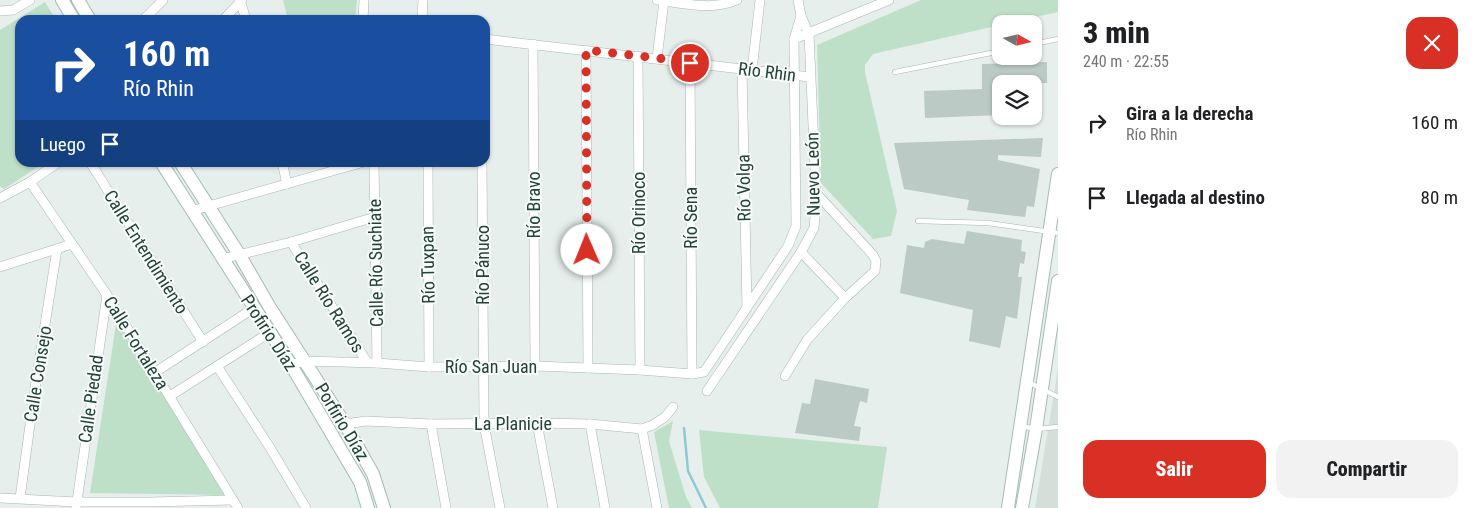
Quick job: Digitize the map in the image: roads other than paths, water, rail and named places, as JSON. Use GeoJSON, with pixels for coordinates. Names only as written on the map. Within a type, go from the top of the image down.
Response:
{"type":"FeatureCollection","features":[{"type":"Feature","properties":{"kind":"street"},"geometry":{"type":"LineString","coordinates":[[1,11],[13,10],[30,0]]}},
{"type":"Feature","properties":{"kind":"street"},"geometry":{"type":"LineString","coordinates":[[62,0],[71,15]]}},
{"type":"Feature","properties":{"kind":"street"},"geometry":{"type":"LineString","coordinates":[[78,0],[87,15]]}},
{"type":"Feature","properties":{"kind":"street"},"geometry":{"type":"LineString","coordinates":[[148,15],[163,0]]}},
{"type":"Feature","properties":{"kind":"street"},"geometry":{"type":"LineString","coordinates":[[228,15],[241,0]]}},
{"type":"Feature","properties":{"kind":"street"},"geometry":{"type":"LineString","coordinates":[[241,0],[245,15]]}},
{"type":"Feature","properties":{"kind":"street"},"geometry":{"type":"LineString","coordinates":[[363,15],[364,0]]}},
{"type":"Feature","properties":{"kind":"street"},"geometry":{"type":"LineString","coordinates":[[422,15],[423,0]]}},
{"type":"Feature","properties":{"kind":"street"},"geometry":{"type":"LineString","coordinates":[[657,58],[661,0],[705,6],[737,0]]}},
{"type":"Feature","properties":{"kind":"street"},"geometry":{"type":"LineString","coordinates":[[752,70],[760,0]]}},
{"type":"Feature","properties":{"kind":"street","name":"Nuevo León"},"geometry":{"type":"LineString","coordinates":[[707,391],[801,252],[814,228],[816,193],[809,34],[801,16],[798,0]]}},
{"type":"Feature","properties":{"kind":"street"},"geometry":{"type":"LineString","coordinates":[[794,39],[889,0]]}},
{"type":"Feature","properties":{"kind":"street","name":"Nuevo León"},"geometry":{"type":"LineString","coordinates":[[704,372],[788,246],[796,226],[794,39],[801,16]]}},
{"type":"Feature","properties":{"kind":"street","name":"Río Rhin"},"geometry":{"type":"LineString","coordinates":[[490,40],[810,76]]}},
{"type":"Feature","properties":{"kind":"street","name":"Río Bravo"},"geometry":{"type":"LineString","coordinates":[[533,44],[534,366]]}},
{"type":"Feature","properties":{"kind":"street"},"geometry":{"type":"LineString","coordinates":[[586,50],[588,368]]}},
{"type":"Feature","properties":{"kind":"street","name":"Río Orinoco"},"geometry":{"type":"LineString","coordinates":[[638,56],[640,370]]}},
{"type":"Feature","properties":{"kind":"street","name":"Río Sena"},"geometry":{"type":"LineString","coordinates":[[690,63],[692,374]]}},
{"type":"Feature","properties":{"kind":"street","name":"Río Volga"},"geometry":{"type":"LineString","coordinates":[[742,68],[747,308]]}},
{"type":"Feature","properties":{"kind":"street"},"geometry":{"type":"LineString","coordinates":[[1,197],[30,182],[52,167]]}},
{"type":"Feature","properties":{"kind":"street","name":"Calle Entendimiento"},"geometry":{"type":"LineString","coordinates":[[93,167],[203,342]]}},
{"type":"Feature","properties":{"kind":"street","name":"Profirio Díaz"},"geometry":{"type":"LineString","coordinates":[[164,167],[291,365],[360,482],[368,508]]}},
{"type":"Feature","properties":{"kind":"street","name":"Porfirio Díaz"},"geometry":{"type":"LineString","coordinates":[[183,167],[240,254],[269,306],[345,424],[373,474],[384,508]]}},
{"type":"Feature","properties":{"kind":"street"},"geometry":{"type":"LineString","coordinates":[[283,167],[287,184]]}},
{"type":"Feature","properties":{"kind":"street"},"geometry":{"type":"LineString","coordinates":[[191,211],[346,167]]}},
{"type":"Feature","properties":{"kind":"street","name":"Calle Río Suchiate"},"geometry":{"type":"LineString","coordinates":[[372,363],[374,167]]}},
{"type":"Feature","properties":{"kind":"street","name":"Río Tuxpan"},"geometry":{"type":"LineString","coordinates":[[428,167],[429,367]]}},
{"type":"Feature","properties":{"kind":"street","name":"Río Pánuco"},"geometry":{"type":"LineString","coordinates":[[482,167],[484,266],[482,366],[484,424],[500,508]]}},
{"type":"Feature","properties":{"kind":"street"},"geometry":{"type":"LineString","coordinates":[[1008,508],[1027,382],[1054,233],[1058,174]]}},
{"type":"Feature","properties":{"kind":"street","name":"Calle Fortaleza"},"geometry":{"type":"LineString","coordinates":[[30,182],[107,295],[235,504]]}},
{"type":"Feature","properties":{"kind":"street"},"geometry":{"type":"LineString","coordinates":[[785,376],[807,340],[845,298],[875,270],[876,261],[873,254],[816,193]]}},
{"type":"Feature","properties":{"kind":"street"},"geometry":{"type":"LineString","coordinates":[[222,259],[291,242],[375,217]]}},
{"type":"Feature","properties":{"kind":"street","name":"Calle Río Ramos"},"geometry":{"type":"LineString","coordinates":[[291,242],[372,363]]}},
{"type":"Feature","properties":{"kind":"street"},"geometry":{"type":"LineString","coordinates":[[0,267],[72,244]]}},
{"type":"Feature","properties":{"kind":"street","name":"Calle Consejo"},"geometry":{"type":"LineString","coordinates":[[20,498],[57,249]]}},
{"type":"Feature","properties":{"kind":"street"},"geometry":{"type":"LineString","coordinates":[[801,252],[845,298]]}},
{"type":"Feature","properties":{"kind":"street"},"geometry":{"type":"LineString","coordinates":[[1022,508],[1058,281]]}},
{"type":"Feature","properties":{"kind":"street","name":"Calle Piedad"},"geometry":{"type":"LineString","coordinates":[[76,505],[107,295]]}},
{"type":"Feature","properties":{"kind":"street"},"geometry":{"type":"LineString","coordinates":[[154,373],[254,308]]}},
{"type":"Feature","properties":{"kind":"street"},"geometry":{"type":"LineString","coordinates":[[170,396],[269,333]]}},
{"type":"Feature","properties":{"kind":"street","name":"Río San Juan"},"geometry":{"type":"LineString","coordinates":[[291,365],[304,361],[429,367],[534,366],[692,374]]}},
{"type":"Feature","properties":{"kind":"street"},"geometry":{"type":"LineString","coordinates":[[217,366],[269,446],[306,508]]}},
{"type":"Feature","properties":{"kind":"street"},"geometry":{"type":"LineString","coordinates":[[692,374],[704,372],[716,378]]}},
{"type":"Feature","properties":{"kind":"street"},"geometry":{"type":"LineString","coordinates":[[657,508],[642,429],[653,425],[665,417],[672,407]]}},
{"type":"Feature","properties":{"kind":"street","name":"La Planicie"},"geometry":{"type":"LineString","coordinates":[[345,424],[366,421],[431,424],[537,423],[590,424],[642,429]]}},
{"type":"Feature","properties":{"kind":"street"},"geometry":{"type":"LineString","coordinates":[[537,423],[552,508]]}},
{"type":"Feature","properties":{"kind":"street"},"geometry":{"type":"LineString","coordinates":[[431,424],[446,508]]}},
{"type":"Feature","properties":{"kind":"street"},"geometry":{"type":"LineString","coordinates":[[590,424],[605,508]]}},
{"type":"Feature","properties":{"kind":"street"},"geometry":{"type":"LineString","coordinates":[[0,498],[20,498],[76,505],[150,502],[235,504]]}},
{"type":"Feature","properties":{"kind":"lane"},"geometry":{"type":"LineString","coordinates":[[1042,42],[1058,39]]}},
{"type":"Feature","properties":{"kind":"lane"},"geometry":{"type":"LineString","coordinates":[[895,72],[992,53]]}},
{"type":"Feature","properties":{"kind":"lane"},"geometry":{"type":"LineString","coordinates":[[918,222],[988,223],[1054,233]]}},
{"type":"Feature","properties":{"kind":"lane"},"geometry":{"type":"LineString","coordinates":[[1027,382],[1058,396]]}},
{"type":"Feature","properties":{"kind":"lane"},"geometry":{"type":"LineString","coordinates":[[1021,426],[1036,428],[1058,427]]}},
{"type":"Feature","properties":{"kind":"waterway"},"geometry":{"type":"LineString","coordinates":[[684,428],[688,471],[706,508]]}}]}
